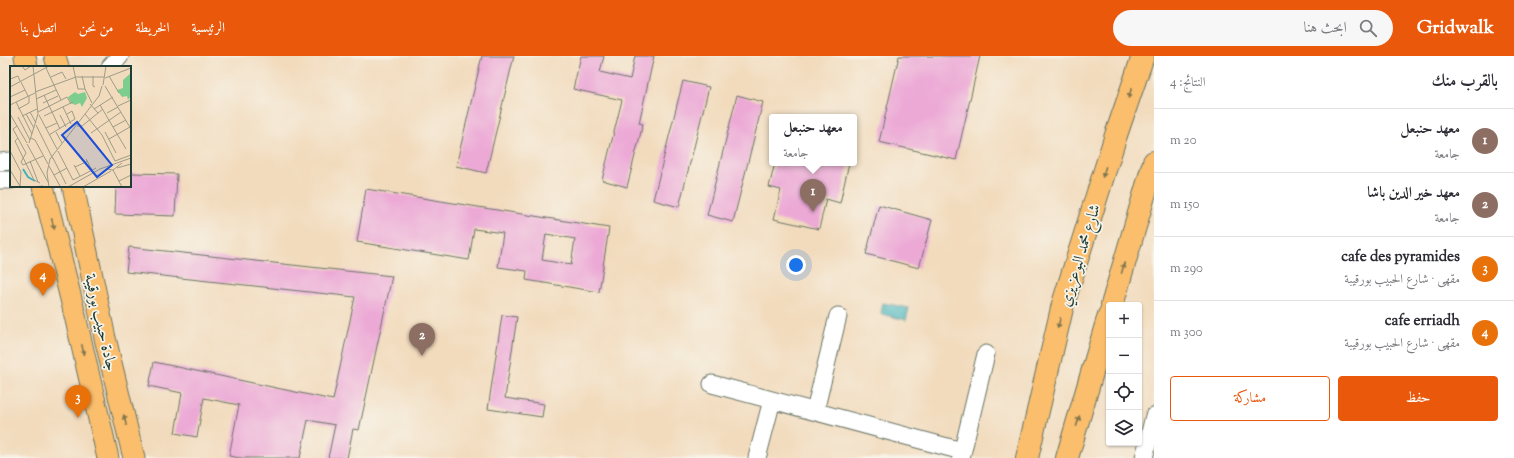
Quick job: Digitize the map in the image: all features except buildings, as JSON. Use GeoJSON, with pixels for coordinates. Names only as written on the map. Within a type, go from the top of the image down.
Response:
{"type":"FeatureCollection","features":[{"type":"Feature","properties":{"kind":"highway","name":"شارع محمد البوعزيزي"},"geometry":{"type":"LineString","coordinates":[[1028,458],[1064,304],[1116,135],[1143,56]]}},
{"type":"Feature","properties":{"kind":"highway"},"geometry":{"type":"LineString","coordinates":[[1113,302],[1154,162]]}},
{"type":"Feature","properties":{"kind":"highway"},"geometry":{"type":"LineString","coordinates":[[1137,218],[1154,194]]}},
{"type":"Feature","properties":{"kind":"highway"},"geometry":{"type":"LineString","coordinates":[[1067,458],[1106,325]]}},
{"type":"Feature","properties":{"kind":"main road"},"geometry":{"type":"LineString","coordinates":[[25,56],[27,66]]}},
{"type":"Feature","properties":{"kind":"main road"},"geometry":{"type":"LineString","coordinates":[[55,56],[58,66]]}},
{"type":"Feature","properties":{"kind":"main road"},"geometry":{"type":"LineString","coordinates":[[43,187],[108,458]]}},
{"type":"Feature","properties":{"kind":"main road","name":"جادة حبيب بورقيبة"},"geometry":{"type":"LineString","coordinates":[[73,187],[105,338],[134,458]]}},
{"type":"Feature","properties":{"kind":"street"},"geometry":{"type":"LineString","coordinates":[[59,66],[65,56]]}},
{"type":"Feature","properties":{"kind":"street"},"geometry":{"type":"LineString","coordinates":[[111,66],[120,56]]}},
{"type":"Feature","properties":{"kind":"street"},"geometry":{"type":"LineString","coordinates":[[0,162],[10,161]]}},
{"type":"Feature","properties":{"kind":"street"},"geometry":{"type":"LineString","coordinates":[[815,411],[838,316]]}},
{"type":"Feature","properties":{"kind":"street"},"geometry":{"type":"LineString","coordinates":[[712,384],[815,411],[962,454],[986,354]]}},
{"type":"Feature","properties":{"kind":"street"},"geometry":{"type":"LineString","coordinates":[[757,458],[772,400]]}},
{"type":"Feature","properties":{"kind":"street"},"geometry":{"type":"LineString","coordinates":[[1144,458],[1154,416]]}},
{"type":"Feature","properties":{"kind":"water"},"geometry":{"type":"Polygon","coordinates":[[[883,303],[909,308],[906,320],[881,314],[883,303]]]}},
{"type":"Feature","properties":{"kind":"place","name":"معهد حنبعل"},"geometry":{"type":"Point","coordinates":[813,212]}},
{"type":"Feature","properties":{"kind":"place","name":"cafe erriadh"},"geometry":{"type":"Point","coordinates":[43,296]}},
{"type":"Feature","properties":{"kind":"place","name":"معهد خير الدين باشا"},"geometry":{"type":"Point","coordinates":[422,356]}},
{"type":"Feature","properties":{"kind":"place","name":"cafe des pyramides"},"geometry":{"type":"Point","coordinates":[78,418]}}]}
